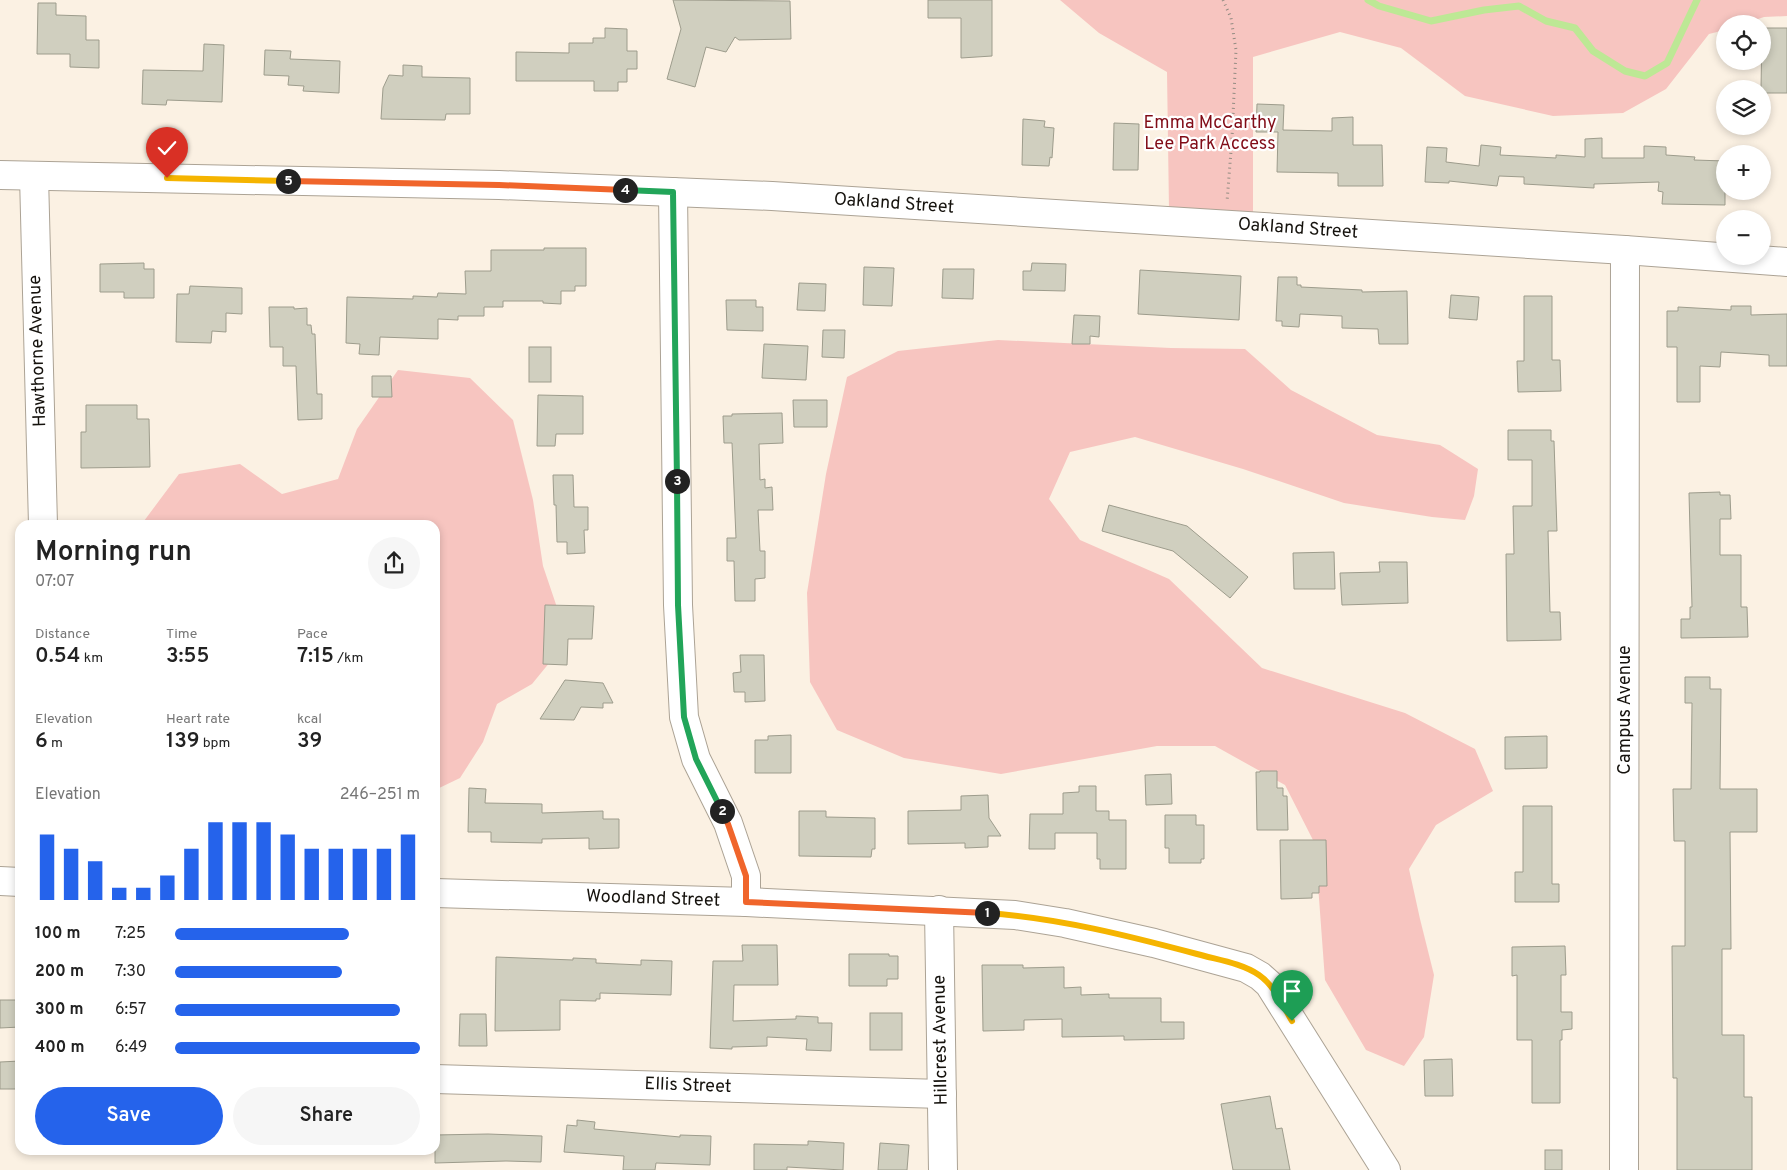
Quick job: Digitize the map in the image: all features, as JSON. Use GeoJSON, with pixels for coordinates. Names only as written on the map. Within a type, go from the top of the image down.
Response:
{"type":"FeatureCollection","features":[{"type":"Feature","properties":{"kind":"street","name":"Oakland Street"},"geometry":{"type":"LineString","coordinates":[[0,175],[489,185],[802,198],[1787,262]]}},
{"type":"Feature","properties":{"kind":"street","name":"Hawthorne Avenue"},"geometry":{"type":"LineString","coordinates":[[34,176],[43,520]]}},
{"type":"Feature","properties":{"kind":"street"},"geometry":{"type":"LineString","coordinates":[[673,192],[678,605],[684,717],[696,759],[728,824],[746,876],[746,902]]}},
{"type":"Feature","properties":{"kind":"street","name":"Campus Avenue"},"geometry":{"type":"LineString","coordinates":[[1624,1170],[1625,250]]}},
{"type":"Feature","properties":{"kind":"street"},"geometry":{"type":"LineString","coordinates":[[0,882],[15,882]]}},
{"type":"Feature","properties":{"kind":"street","name":"Woodland Street"},"geometry":{"type":"LineString","coordinates":[[440,893],[746,902],[1015,915],[1065,923],[1163,945],[1246,968],[1269,984],[1386,1170]]}},
{"type":"Feature","properties":{"kind":"street","name":"Hillcrest Avenue"},"geometry":{"type":"LineString","coordinates":[[939,910],[942,1170]]}},
{"type":"Feature","properties":{"kind":"street","name":"Ellis Street"},"geometry":{"type":"LineString","coordinates":[[440,1079],[942,1094]]}},
{"type":"Feature","properties":{"kind":"path"},"geometry":{"type":"LineString","coordinates":[[1222,0],[1231,18],[1236,50],[1232,138],[1226,206]]}},
{"type":"Feature","properties":{"kind":"green space","name":"Emma McCarthy Lee Park Access"},"geometry":{"type":"Polygon","coordinates":[[[1060,0],[1787,0],[1787,16],[1716,15],[1716,32],[1709,34],[1666,89],[1623,113],[1553,116],[1465,96],[1401,48],[1340,32],[1253,57],[1253,215],[1169,210],[1167,72],[1099,33],[1060,0]]]}},
{"type":"Feature","properties":{"kind":"green space"},"geometry":{"type":"Polygon","coordinates":[[[998,340],[1171,348],[1245,349],[1291,390],[1377,435],[1440,445],[1478,469],[1474,496],[1465,520],[1432,517],[1344,503],[1243,469],[1135,437],[1070,452],[1049,499],[1080,540],[1169,579],[1262,668],[1405,713],[1475,749],[1493,791],[1436,825],[1409,869],[1434,975],[1424,1037],[1404,1066],[1366,1050],[1325,980],[1315,844],[1285,785],[1215,746],[1157,746],[1001,774],[904,758],[837,730],[810,682],[807,593],[826,474],[847,377],[898,351],[998,340]]]}},
{"type":"Feature","properties":{"kind":"green space"},"geometry":{"type":"Polygon","coordinates":[[[398,370],[470,378],[513,420],[533,500],[543,566],[568,640],[532,684],[497,704],[483,742],[460,778],[440,788],[440,520],[145,520],[179,474],[240,464],[282,494],[338,479],[357,429],[398,370]]]}},
{"type":"Feature","properties":{"kind":"building"},"geometry":{"type":"Polygon","coordinates":[[[673,0],[790,1],[791,39],[739,40],[735,37],[726,52],[706,47],[695,87],[667,79],[681,29],[673,0]]]}},
{"type":"Feature","properties":{"kind":"building"},"geometry":{"type":"Polygon","coordinates":[[[928,0],[992,0],[992,56],[961,58],[961,18],[928,18],[928,0]]]}},
{"type":"Feature","properties":{"kind":"building"},"geometry":{"type":"Polygon","coordinates":[[[38,3],[56,3],[56,15],[86,16],[86,40],[99,40],[99,68],[70,67],[70,54],[37,54],[38,3]]]}},
{"type":"Feature","properties":{"kind":"building"},"geometry":{"type":"Polygon","coordinates":[[[605,28],[627,29],[627,51],[637,51],[637,69],[627,69],[627,82],[618,82],[618,91],[594,91],[594,81],[516,81],[516,52],[569,53],[569,43],[593,43],[593,38],[605,38],[605,28]]]}},
{"type":"Feature","properties":{"kind":"building"},"geometry":{"type":"Polygon","coordinates":[[[1771,28],[1787,28],[1787,93],[1771,93],[1771,80],[1761,80],[1761,70],[1771,70],[1771,28]]]}},
{"type":"Feature","properties":{"kind":"building"},"geometry":{"type":"Polygon","coordinates":[[[204,44],[224,45],[222,102],[167,100],[166,105],[142,104],[143,70],[203,71],[204,44]]]}},
{"type":"Feature","properties":{"kind":"building"},"geometry":{"type":"Polygon","coordinates":[[[265,50],[291,51],[290,59],[340,61],[339,93],[303,91],[304,86],[288,85],[289,76],[264,75],[265,50]]]}},
{"type":"Feature","properties":{"kind":"building"},"geometry":{"type":"Polygon","coordinates":[[[403,65],[422,66],[422,77],[470,78],[470,114],[446,114],[445,120],[381,119],[383,88],[389,75],[403,76],[403,65]]]}},
{"type":"Feature","properties":{"kind":"building"},"geometry":{"type":"Polygon","coordinates":[[[1257,104],[1284,105],[1283,130],[1332,131],[1332,118],[1353,117],[1353,145],[1382,145],[1383,186],[1338,186],[1338,173],[1277,172],[1278,132],[1256,132],[1257,104]]]}},
{"type":"Feature","properties":{"kind":"building"},"geometry":{"type":"Polygon","coordinates":[[[1023,119],[1045,121],[1044,127],[1054,128],[1052,158],[1050,157],[1049,166],[1022,165],[1023,119]]]}},
{"type":"Feature","properties":{"kind":"building"},"geometry":{"type":"Polygon","coordinates":[[[1114,123],[1139,124],[1138,170],[1113,170],[1114,123]]]}},
{"type":"Feature","properties":{"kind":"building"},"geometry":{"type":"Polygon","coordinates":[[[1602,138],[1602,158],[1644,158],[1644,146],[1666,147],[1666,155],[1695,157],[1694,160],[1716,161],[1716,200],[1725,200],[1725,205],[1662,204],[1663,192],[1658,191],[1659,182],[1594,184],[1594,188],[1524,184],[1524,177],[1499,176],[1497,186],[1449,181],[1449,183],[1425,182],[1427,147],[1447,148],[1446,162],[1479,166],[1481,145],[1501,147],[1500,155],[1556,158],[1556,155],[1585,157],[1585,139],[1602,138]]]}},
{"type":"Feature","properties":{"kind":"building"},"geometry":{"type":"Polygon","coordinates":[[[544,248],[586,248],[586,286],[575,286],[575,291],[561,291],[561,304],[543,303],[543,301],[503,301],[503,307],[484,307],[484,316],[458,316],[458,320],[438,319],[438,339],[380,337],[379,355],[359,354],[360,344],[346,343],[347,297],[413,299],[413,296],[437,297],[438,293],[466,294],[465,271],[491,271],[491,250],[544,250],[544,248]]]}},
{"type":"Feature","properties":{"kind":"building"},"geometry":{"type":"Polygon","coordinates":[[[144,263],[144,269],[154,269],[154,298],[124,298],[124,292],[100,292],[100,264],[144,263]]]}},
{"type":"Feature","properties":{"kind":"building"},"geometry":{"type":"Polygon","coordinates":[[[1032,263],[1066,264],[1065,291],[1023,290],[1023,271],[1031,271],[1032,263]]]}},
{"type":"Feature","properties":{"kind":"building"},"geometry":{"type":"Polygon","coordinates":[[[864,267],[894,268],[892,306],[863,305],[864,267]]]}},
{"type":"Feature","properties":{"kind":"building"},"geometry":{"type":"Polygon","coordinates":[[[943,269],[974,269],[973,299],[942,298],[943,269]]]}},
{"type":"Feature","properties":{"kind":"building"},"geometry":{"type":"Polygon","coordinates":[[[1140,270],[1241,276],[1239,320],[1138,314],[1140,270]]]}},
{"type":"Feature","properties":{"kind":"building"},"geometry":{"type":"Polygon","coordinates":[[[1278,277],[1297,277],[1297,285],[1301,285],[1301,287],[1362,290],[1362,292],[1407,291],[1408,344],[1379,344],[1378,329],[1342,328],[1342,316],[1300,314],[1299,327],[1282,326],[1282,321],[1276,321],[1278,277]]]}},
{"type":"Feature","properties":{"kind":"building"},"geometry":{"type":"Polygon","coordinates":[[[799,283],[826,284],[825,311],[797,310],[799,283]]]}},
{"type":"Feature","properties":{"kind":"building"},"geometry":{"type":"Polygon","coordinates":[[[190,286],[242,288],[242,314],[226,313],[226,332],[212,331],[211,343],[176,342],[177,294],[189,294],[190,286]]]}},
{"type":"Feature","properties":{"kind":"building"},"geometry":{"type":"Polygon","coordinates":[[[1451,295],[1479,297],[1477,320],[1449,318],[1451,295]]]}},
{"type":"Feature","properties":{"kind":"building"},"geometry":{"type":"Polygon","coordinates":[[[1524,296],[1552,296],[1552,360],[1560,360],[1561,391],[1518,392],[1517,361],[1524,361],[1524,296]]]}},
{"type":"Feature","properties":{"kind":"building"},"geometry":{"type":"Polygon","coordinates":[[[726,300],[756,300],[756,307],[763,307],[763,331],[727,330],[726,300]]]}},
{"type":"Feature","properties":{"kind":"building"},"geometry":{"type":"Polygon","coordinates":[[[1731,306],[1751,306],[1751,315],[1787,314],[1787,366],[1769,366],[1769,355],[1721,352],[1720,367],[1700,366],[1700,402],[1677,402],[1677,347],[1667,347],[1667,311],[1678,311],[1678,307],[1731,310],[1731,306]]]}},
{"type":"Feature","properties":{"kind":"building"},"geometry":{"type":"Polygon","coordinates":[[[269,307],[307,308],[307,325],[311,325],[312,334],[315,334],[317,394],[322,394],[322,419],[298,420],[296,366],[283,366],[283,347],[270,347],[269,307]]]}},
{"type":"Feature","properties":{"kind":"building"},"geometry":{"type":"Polygon","coordinates":[[[1074,315],[1100,316],[1099,337],[1090,336],[1090,344],[1072,344],[1074,315]]]}},
{"type":"Feature","properties":{"kind":"building"},"geometry":{"type":"Polygon","coordinates":[[[823,330],[845,330],[844,358],[822,357],[823,330]]]}},
{"type":"Feature","properties":{"kind":"building"},"geometry":{"type":"Polygon","coordinates":[[[764,344],[808,346],[806,380],[762,378],[764,344]]]}},
{"type":"Feature","properties":{"kind":"building"},"geometry":{"type":"Polygon","coordinates":[[[529,347],[551,347],[551,382],[529,382],[529,347]]]}},
{"type":"Feature","properties":{"kind":"building"},"geometry":{"type":"Polygon","coordinates":[[[372,376],[391,376],[392,397],[372,397],[372,376]]]}},
{"type":"Feature","properties":{"kind":"building"},"geometry":{"type":"Polygon","coordinates":[[[538,395],[583,396],[583,434],[556,434],[555,446],[537,446],[538,395]]]}},
{"type":"Feature","properties":{"kind":"building"},"geometry":{"type":"Polygon","coordinates":[[[793,400],[827,400],[827,427],[794,427],[793,400]]]}},
{"type":"Feature","properties":{"kind":"building"},"geometry":{"type":"Polygon","coordinates":[[[86,405],[137,405],[137,419],[149,419],[150,467],[81,468],[81,432],[86,432],[86,405]]]}},
{"type":"Feature","properties":{"kind":"building"},"geometry":{"type":"Polygon","coordinates":[[[782,413],[783,443],[759,444],[760,480],[765,479],[765,488],[772,487],[773,510],[758,510],[760,551],[765,551],[765,578],[755,579],[755,601],[735,601],[734,561],[727,561],[727,538],[736,538],[732,443],[724,443],[723,416],[732,416],[732,414],[782,413]]]}},
{"type":"Feature","properties":{"kind":"building"},"geometry":{"type":"Polygon","coordinates":[[[1508,430],[1551,430],[1551,441],[1554,441],[1557,531],[1548,531],[1550,612],[1560,612],[1561,640],[1507,641],[1506,554],[1514,554],[1513,506],[1532,506],[1532,460],[1508,460],[1508,430]]]}},
{"type":"Feature","properties":{"kind":"building"},"geometry":{"type":"Polygon","coordinates":[[[553,475],[573,475],[574,507],[588,507],[588,530],[584,530],[585,553],[567,554],[567,542],[557,542],[553,475]]]}},
{"type":"Feature","properties":{"kind":"building"},"geometry":{"type":"Polygon","coordinates":[[[1720,492],[1720,495],[1730,495],[1731,519],[1720,519],[1720,555],[1741,555],[1741,607],[1747,607],[1748,637],[1681,638],[1681,619],[1690,619],[1690,607],[1692,607],[1689,493],[1720,492]]]}},
{"type":"Feature","properties":{"kind":"building"},"geometry":{"type":"Polygon","coordinates":[[[1109,505],[1187,526],[1248,577],[1230,598],[1173,551],[1102,531],[1109,505]]]}},
{"type":"Feature","properties":{"kind":"building"},"geometry":{"type":"Polygon","coordinates":[[[1334,552],[1335,589],[1294,589],[1293,553],[1334,552]]]}},
{"type":"Feature","properties":{"kind":"building"},"geometry":{"type":"Polygon","coordinates":[[[1379,562],[1407,562],[1408,603],[1342,605],[1340,573],[1380,572],[1379,562]]]}},
{"type":"Feature","properties":{"kind":"building"},"geometry":{"type":"Polygon","coordinates":[[[545,605],[594,606],[592,639],[568,639],[567,665],[543,664],[545,605]]]}},
{"type":"Feature","properties":{"kind":"building"},"geometry":{"type":"Polygon","coordinates":[[[740,655],[764,655],[765,701],[745,702],[745,692],[734,692],[733,673],[741,672],[740,655]]]}},
{"type":"Feature","properties":{"kind":"building"},"geometry":{"type":"Polygon","coordinates":[[[1685,677],[1710,677],[1710,689],[1721,689],[1720,789],[1757,789],[1757,832],[1730,832],[1731,949],[1722,949],[1722,1035],[1744,1035],[1744,1097],[1752,1097],[1752,1170],[1677,1170],[1677,1078],[1673,1078],[1672,946],[1685,946],[1685,841],[1674,841],[1673,789],[1691,789],[1692,703],[1685,703],[1685,677]]]}},
{"type":"Feature","properties":{"kind":"building"},"geometry":{"type":"Polygon","coordinates":[[[565,680],[603,683],[613,703],[603,703],[603,708],[581,707],[574,720],[540,719],[565,680]]]}},
{"type":"Feature","properties":{"kind":"building"},"geometry":{"type":"Polygon","coordinates":[[[791,735],[791,773],[755,773],[755,740],[768,740],[768,736],[791,735]]]}},
{"type":"Feature","properties":{"kind":"building"},"geometry":{"type":"Polygon","coordinates":[[[1547,736],[1547,768],[1505,769],[1505,737],[1547,736]]]}},
{"type":"Feature","properties":{"kind":"building"},"geometry":{"type":"Polygon","coordinates":[[[1277,771],[1277,788],[1283,788],[1283,796],[1287,796],[1288,830],[1257,830],[1256,772],[1277,771]]]}},
{"type":"Feature","properties":{"kind":"building"},"geometry":{"type":"Polygon","coordinates":[[[1171,774],[1172,804],[1146,805],[1145,775],[1171,774]]]}},
{"type":"Feature","properties":{"kind":"building"},"geometry":{"type":"Polygon","coordinates":[[[1079,786],[1096,786],[1096,811],[1109,811],[1109,820],[1126,820],[1126,869],[1100,869],[1100,859],[1097,859],[1097,833],[1055,833],[1055,849],[1029,849],[1030,814],[1063,814],[1063,793],[1079,792],[1079,786]]]}},
{"type":"Feature","properties":{"kind":"building"},"geometry":{"type":"Polygon","coordinates":[[[469,788],[486,789],[485,803],[542,804],[542,813],[603,811],[603,819],[619,819],[619,848],[589,849],[589,838],[542,839],[542,843],[491,842],[491,832],[468,832],[469,788]]]}},
{"type":"Feature","properties":{"kind":"building"},"geometry":{"type":"Polygon","coordinates":[[[988,795],[989,818],[1001,836],[988,836],[988,847],[965,848],[965,843],[908,844],[908,811],[961,810],[961,796],[988,795]]]}},
{"type":"Feature","properties":{"kind":"building"},"geometry":{"type":"Polygon","coordinates":[[[1523,806],[1552,806],[1552,884],[1559,884],[1559,902],[1515,902],[1515,872],[1523,872],[1523,806]]]}},
{"type":"Feature","properties":{"kind":"building"},"geometry":{"type":"Polygon","coordinates":[[[799,811],[826,811],[826,817],[875,818],[875,849],[872,849],[871,857],[799,856],[799,811]]]}},
{"type":"Feature","properties":{"kind":"building"},"geometry":{"type":"Polygon","coordinates":[[[1165,815],[1196,815],[1196,825],[1204,825],[1204,859],[1201,859],[1201,863],[1169,863],[1169,848],[1165,848],[1165,815]]]}},
{"type":"Feature","properties":{"kind":"building"},"geometry":{"type":"Polygon","coordinates":[[[1280,840],[1326,840],[1327,886],[1319,886],[1319,893],[1312,893],[1312,898],[1281,899],[1280,840]]]}},
{"type":"Feature","properties":{"kind":"building"},"geometry":{"type":"Polygon","coordinates":[[[742,945],[777,945],[778,985],[734,985],[733,1021],[796,1019],[796,1016],[818,1017],[818,1023],[832,1023],[831,1051],[806,1050],[807,1039],[767,1037],[767,1046],[732,1047],[732,1049],[710,1048],[713,961],[743,961],[742,945]]]}},
{"type":"Feature","properties":{"kind":"building"},"geometry":{"type":"Polygon","coordinates":[[[1565,946],[1566,975],[1561,975],[1561,1012],[1572,1012],[1572,1029],[1562,1030],[1562,1040],[1560,1040],[1560,1103],[1532,1103],[1532,1040],[1517,1040],[1517,975],[1512,976],[1512,947],[1565,946]]]}},
{"type":"Feature","properties":{"kind":"building"},"geometry":{"type":"Polygon","coordinates":[[[849,954],[889,954],[889,956],[898,956],[898,979],[887,979],[887,986],[849,986],[849,954]]]}},
{"type":"Feature","properties":{"kind":"building"},"geometry":{"type":"Polygon","coordinates":[[[496,957],[596,959],[596,963],[641,965],[641,960],[672,961],[671,995],[600,993],[600,999],[596,999],[596,1001],[560,1000],[560,1030],[495,1031],[496,957]]]}},
{"type":"Feature","properties":{"kind":"building"},"geometry":{"type":"Polygon","coordinates":[[[982,965],[1023,965],[1023,968],[1064,967],[1064,988],[1081,987],[1081,995],[1109,994],[1109,998],[1161,998],[1161,1022],[1184,1022],[1184,1039],[1124,1040],[1124,1036],[1062,1037],[1062,1019],[1024,1020],[1024,1030],[983,1031],[982,965]]]}},
{"type":"Feature","properties":{"kind":"building"},"geometry":{"type":"Polygon","coordinates":[[[0,1000],[15,1000],[15,1027],[0,1028],[0,1000]]]}},
{"type":"Feature","properties":{"kind":"building"},"geometry":{"type":"Polygon","coordinates":[[[870,1013],[902,1013],[902,1050],[870,1050],[870,1013]]]}},
{"type":"Feature","properties":{"kind":"building"},"geometry":{"type":"Polygon","coordinates":[[[460,1014],[486,1014],[487,1046],[459,1046],[460,1014]]]}},
{"type":"Feature","properties":{"kind":"building"},"geometry":{"type":"Polygon","coordinates":[[[1452,1059],[1453,1096],[1425,1096],[1424,1060],[1452,1059]]]}},
{"type":"Feature","properties":{"kind":"building"},"geometry":{"type":"Polygon","coordinates":[[[15,1061],[15,1089],[0,1089],[0,1062],[15,1061]]]}},
{"type":"Feature","properties":{"kind":"building"},"geometry":{"type":"Polygon","coordinates":[[[1270,1096],[1276,1129],[1282,1128],[1290,1170],[1233,1170],[1221,1104],[1270,1096]]]}},
{"type":"Feature","properties":{"kind":"building"},"geometry":{"type":"Polygon","coordinates":[[[577,1120],[595,1122],[594,1129],[680,1137],[680,1135],[711,1136],[710,1165],[656,1163],[655,1170],[623,1170],[624,1156],[564,1152],[567,1125],[577,1126],[577,1120]]]}},
{"type":"Feature","properties":{"kind":"building"},"geometry":{"type":"Polygon","coordinates":[[[440,1135],[542,1136],[541,1162],[435,1163],[435,1155],[440,1155],[440,1135]]]}},
{"type":"Feature","properties":{"kind":"building"},"geometry":{"type":"Polygon","coordinates":[[[808,1141],[844,1143],[843,1170],[787,1167],[787,1170],[754,1170],[754,1144],[808,1145],[808,1141]]]}},
{"type":"Feature","properties":{"kind":"building"},"geometry":{"type":"Polygon","coordinates":[[[880,1143],[909,1145],[907,1170],[878,1170],[880,1143]]]}},
{"type":"Feature","properties":{"kind":"building"},"geometry":{"type":"Polygon","coordinates":[[[1545,1150],[1562,1150],[1562,1170],[1545,1170],[1545,1150]]]}},
{"type":"Feature","properties":{"kind":"waterway"},"geometry":{"type":"LineString","coordinates":[[1368,0],[1379,6],[1431,21],[1484,10],[1519,6],[1546,21],[1575,28],[1593,51],[1625,71],[1645,76],[1667,63],[1697,0]]}},
{"type":"Feature","properties":{"kind":"route"},"geometry":{"type":"LineString","coordinates":[[167,178],[499,185],[673,192],[678,605],[684,717],[696,759],[728,824],[746,876],[746,902],[1015,915],[1065,923],[1154,943],[1246,968],[1269,984],[1292,1021]]}}]}
